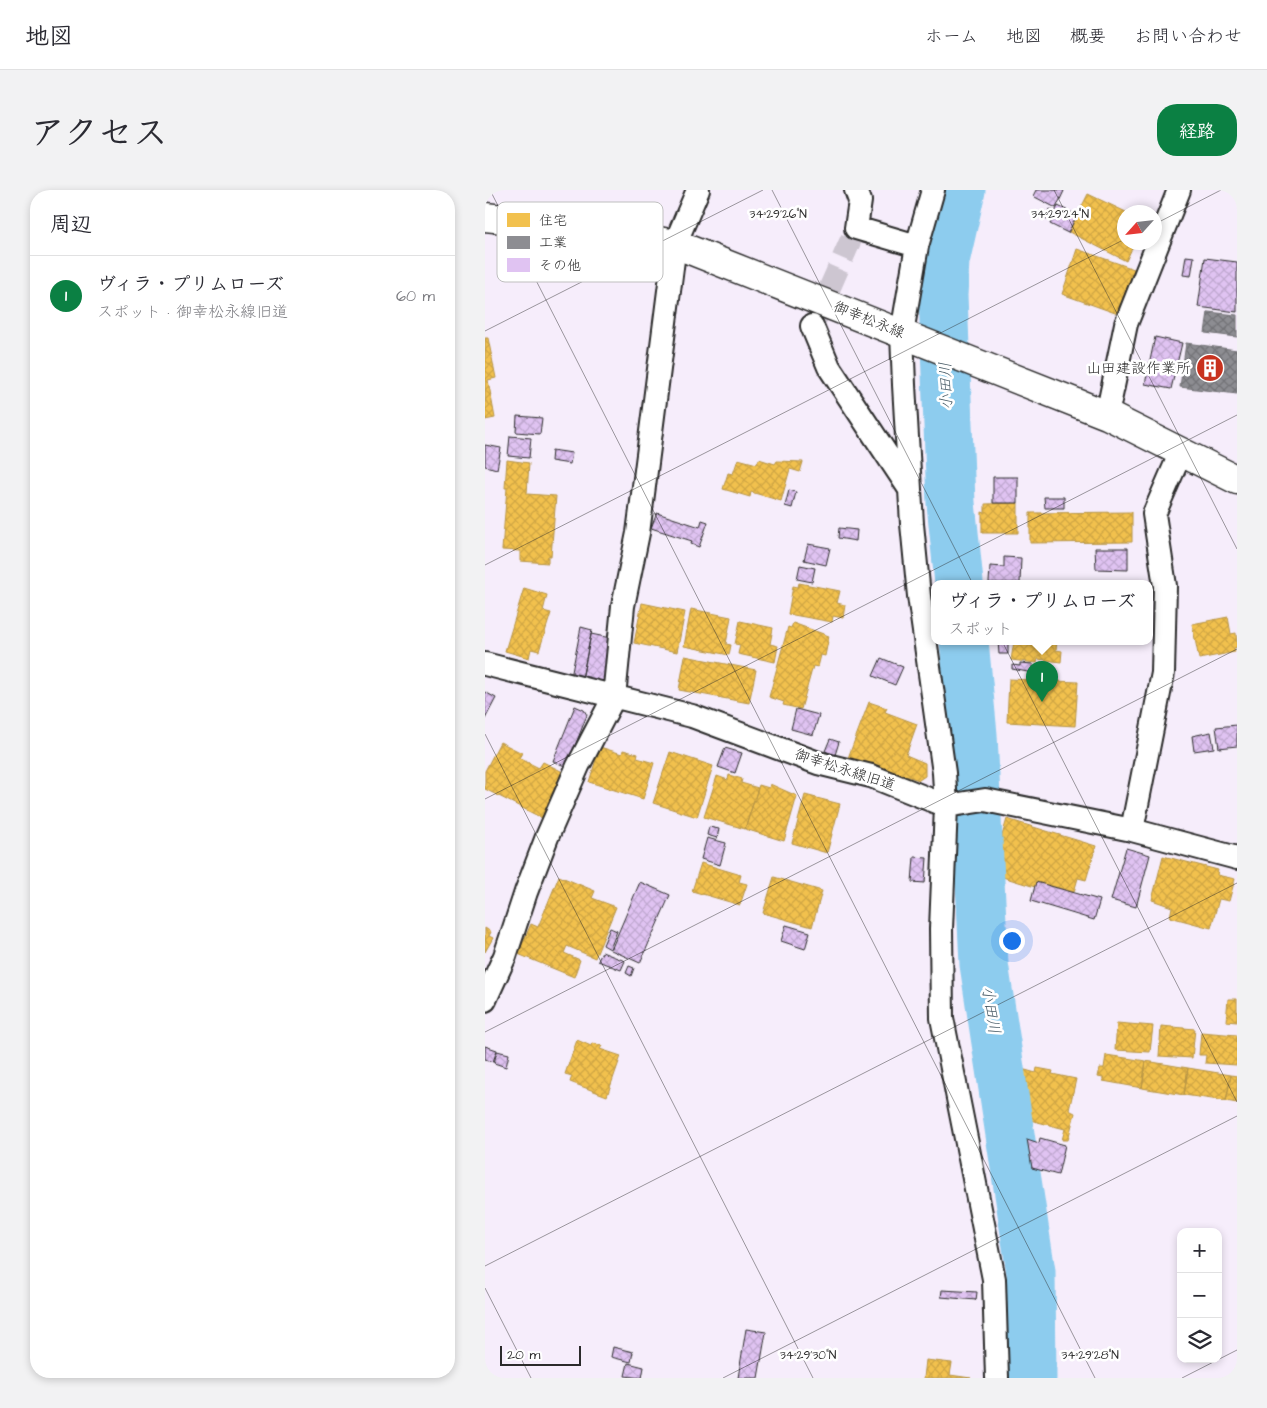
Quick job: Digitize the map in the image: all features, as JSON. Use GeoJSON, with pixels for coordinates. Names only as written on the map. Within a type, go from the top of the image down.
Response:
{"type":"FeatureCollection","features":[{"type":"Feature","properties":{"kind":"main road","name":"御幸松永線"},"geometry":{"type":"LineString","coordinates":[[663,242],[675,244],[910,336],[954,357],[1107,416],[1237,480]]}},
{"type":"Feature","properties":{"kind":"street"},"geometry":{"type":"LineString","coordinates":[[485,1000],[505,956],[547,837],[578,766],[613,698],[623,606],[638,532],[675,244],[698,190]]}},
{"type":"Feature","properties":{"kind":"street"},"geometry":{"type":"LineString","coordinates":[[856,190],[860,201],[857,228],[917,246]]}},
{"type":"Feature","properties":{"kind":"street"},"geometry":{"type":"LineString","coordinates":[[933,190],[917,246],[910,336],[911,490],[919,596],[950,806],[941,929],[942,1018],[994,1279],[997,1378]]}},
{"type":"Feature","properties":{"kind":"street"},"geometry":{"type":"LineString","coordinates":[[1107,416],[1126,324],[1179,190]]}},
{"type":"Feature","properties":{"kind":"street"},"geometry":{"type":"LineString","coordinates":[[812,326],[829,368],[911,490]]}},
{"type":"Feature","properties":{"kind":"street"},"geometry":{"type":"LineString","coordinates":[[1133,830],[1163,673],[1165,586],[1154,514],[1181,452]]}},
{"type":"Feature","properties":{"kind":"street","name":"御幸松永線旧道"},"geometry":{"type":"LineString","coordinates":[[485,664],[613,698],[692,716],[818,763],[871,776],[950,806]]}},
{"type":"Feature","properties":{"kind":"street"},"geometry":{"type":"LineString","coordinates":[[950,806],[985,800],[1133,830],[1237,858]]}},
{"type":"Feature","properties":{"kind":"building: 住宅"},"geometry":{"type":"Polygon","coordinates":[[[1088,194],[1117,208],[1117,250],[1131,250],[1126,261],[1069,232],[1088,194]]]}},
{"type":"Feature","properties":{"kind":"building: 住宅"},"geometry":{"type":"Polygon","coordinates":[[[1077,249],[1134,269],[1118,314],[1062,294],[1077,249]]]}},
{"type":"Feature","properties":{"kind":"building: 住宅"},"geometry":{"type":"Polygon","coordinates":[[[485,338],[488,338],[496,378],[488,380],[495,418],[485,420],[485,338]]]}},
{"type":"Feature","properties":{"kind":"building: 住宅"},"geometry":{"type":"Polygon","coordinates":[[[738,459],[757,464],[759,459],[775,464],[777,461],[803,462],[800,472],[790,469],[781,501],[751,492],[750,497],[723,489],[728,473],[733,474],[738,459]]]}},
{"type":"Feature","properties":{"kind":"building: 住宅"},"geometry":{"type":"Polygon","coordinates":[[[507,460],[529,463],[527,494],[556,496],[551,556],[548,556],[548,563],[520,561],[520,551],[502,550],[507,488],[505,488],[507,460]]]}},
{"type":"Feature","properties":{"kind":"building: 住宅"},"geometry":{"type":"Polygon","coordinates":[[[1018,503],[1018,533],[982,533],[982,512],[985,513],[985,504],[1018,503]]]}},
{"type":"Feature","properties":{"kind":"building: 住宅"},"geometry":{"type":"Polygon","coordinates":[[[1132,512],[1132,542],[1030,543],[1030,513],[1132,512]]]}},
{"type":"Feature","properties":{"kind":"building: 住宅"},"geometry":{"type":"Polygon","coordinates":[[[799,583],[840,591],[837,603],[845,605],[843,618],[833,616],[832,622],[788,614],[793,586],[798,587],[799,583]]]}},
{"type":"Feature","properties":{"kind":"building: 住宅"},"geometry":{"type":"Polygon","coordinates":[[[524,588],[547,595],[543,611],[551,613],[539,651],[531,649],[529,658],[505,651],[524,588]]]}},
{"type":"Feature","properties":{"kind":"building: 住宅"},"geometry":{"type":"Polygon","coordinates":[[[642,603],[685,612],[677,652],[634,643],[642,603]]]}},
{"type":"Feature","properties":{"kind":"building: 住宅"},"geometry":{"type":"Polygon","coordinates":[[[691,609],[731,617],[726,644],[731,645],[729,655],[684,646],[691,609]]]}},
{"type":"Feature","properties":{"kind":"building: 住宅"},"geometry":{"type":"Polygon","coordinates":[[[1228,617],[1231,634],[1236,633],[1237,647],[1234,648],[1235,652],[1199,659],[1192,624],[1228,617]]]}},
{"type":"Feature","properties":{"kind":"building: 住宅"},"geometry":{"type":"Polygon","coordinates":[[[740,621],[773,628],[770,644],[778,646],[775,662],[738,654],[740,645],[735,644],[740,621]]]}},
{"type":"Feature","properties":{"kind":"building: 住宅"},"geometry":{"type":"Polygon","coordinates":[[[793,623],[829,636],[825,656],[821,655],[818,667],[813,666],[801,709],[783,705],[784,702],[769,697],[788,627],[791,628],[793,623]]]}},
{"type":"Feature","properties":{"kind":"building: 住宅"},"geometry":{"type":"Polygon","coordinates":[[[1013,645],[1057,645],[1056,650],[1062,651],[1061,662],[1038,659],[1037,663],[1011,660],[1013,645]]]}},
{"type":"Feature","properties":{"kind":"building: 住宅"},"geometry":{"type":"Polygon","coordinates":[[[685,656],[756,670],[749,703],[679,690],[685,656]]]}},
{"type":"Feature","properties":{"kind":"building: 住宅"},"geometry":{"type":"Polygon","coordinates":[[[1009,679],[1078,682],[1075,726],[1007,722],[1009,679]]]}},
{"type":"Feature","properties":{"kind":"building: 住宅"},"geometry":{"type":"Polygon","coordinates":[[[869,702],[887,708],[885,712],[917,724],[906,755],[925,763],[925,776],[919,780],[848,758],[869,702]]]}},
{"type":"Feature","properties":{"kind":"building: 住宅"},"geometry":{"type":"Polygon","coordinates":[[[500,742],[522,753],[519,758],[539,768],[543,762],[563,772],[549,800],[555,803],[546,820],[485,789],[485,771],[500,742]]]}},
{"type":"Feature","properties":{"kind":"building: 住宅"},"geometry":{"type":"Polygon","coordinates":[[[600,747],[622,754],[623,750],[638,754],[637,758],[654,763],[643,799],[589,782],[600,747]]]}},
{"type":"Feature","properties":{"kind":"building: 住宅"},"geometry":{"type":"Polygon","coordinates":[[[670,752],[713,766],[697,817],[653,803],[670,752]]]}},
{"type":"Feature","properties":{"kind":"building: 住宅"},"geometry":{"type":"Polygon","coordinates":[[[729,775],[742,779],[741,783],[758,788],[745,829],[704,817],[717,776],[728,780],[729,775]]]}},
{"type":"Feature","properties":{"kind":"building: 住宅"},"geometry":{"type":"Polygon","coordinates":[[[770,784],[797,796],[784,841],[745,829],[759,785],[769,788],[770,784]]]}},
{"type":"Feature","properties":{"kind":"building: 住宅"},"geometry":{"type":"Polygon","coordinates":[[[805,795],[840,804],[827,853],[792,843],[805,795]]]}},
{"type":"Feature","properties":{"kind":"building: 住宅"},"geometry":{"type":"Polygon","coordinates":[[[1007,819],[1096,846],[1086,880],[1078,878],[1074,892],[1036,882],[1035,887],[996,875],[1003,852],[998,849],[1007,819]]]}},
{"type":"Feature","properties":{"kind":"building: 住宅"},"geometry":{"type":"Polygon","coordinates":[[[1163,856],[1218,870],[1217,875],[1235,879],[1229,901],[1219,899],[1211,928],[1170,917],[1172,907],[1152,900],[1163,856]]]}},
{"type":"Feature","properties":{"kind":"building: 住宅"},"geometry":{"type":"Polygon","coordinates":[[[701,863],[741,875],[739,882],[747,884],[740,905],[692,891],[701,863]]]}},
{"type":"Feature","properties":{"kind":"building: 住宅"},"geometry":{"type":"Polygon","coordinates":[[[559,876],[595,891],[592,898],[616,907],[595,958],[567,946],[564,953],[580,960],[574,977],[518,954],[531,924],[538,927],[559,876]]]}},
{"type":"Feature","properties":{"kind":"building: 住宅"},"geometry":{"type":"Polygon","coordinates":[[[774,877],[822,891],[812,927],[763,913],[774,877]]]}},
{"type":"Feature","properties":{"kind":"building: 住宅"},"geometry":{"type":"Polygon","coordinates":[[[485,928],[491,932],[489,936],[493,938],[485,952],[485,928]]]}},
{"type":"Feature","properties":{"kind":"building: 住宅"},"geometry":{"type":"Polygon","coordinates":[[[1228,999],[1237,999],[1237,1022],[1226,1021],[1228,999]]]}},
{"type":"Feature","properties":{"kind":"building: 住宅"},"geometry":{"type":"Polygon","coordinates":[[[1117,1023],[1153,1026],[1150,1052],[1115,1050],[1117,1023]]]}},
{"type":"Feature","properties":{"kind":"building: 住宅"},"geometry":{"type":"Polygon","coordinates":[[[1161,1026],[1195,1029],[1192,1058],[1159,1056],[1161,1026]]]}},
{"type":"Feature","properties":{"kind":"building: 住宅"},"geometry":{"type":"Polygon","coordinates":[[[1201,1032],[1237,1035],[1237,1065],[1205,1063],[1206,1055],[1199,1055],[1201,1032]]]}},
{"type":"Feature","properties":{"kind":"building: 住宅"},"geometry":{"type":"Polygon","coordinates":[[[577,1040],[591,1046],[592,1043],[602,1046],[600,1049],[621,1056],[607,1096],[570,1082],[572,1076],[565,1074],[577,1040]]]}},
{"type":"Feature","properties":{"kind":"building: 住宅"},"geometry":{"type":"Polygon","coordinates":[[[1106,1055],[1146,1061],[1142,1088],[1103,1081],[1103,1078],[1098,1077],[1100,1068],[1104,1068],[1106,1055]]]}},
{"type":"Feature","properties":{"kind":"building: 住宅"},"geometry":{"type":"Polygon","coordinates":[[[1146,1061],[1188,1068],[1184,1095],[1142,1088],[1146,1061]]]}},
{"type":"Feature","properties":{"kind":"building: 住宅"},"geometry":{"type":"Polygon","coordinates":[[[1011,1066],[1036,1073],[1037,1068],[1053,1071],[1052,1074],[1076,1079],[1069,1110],[1075,1113],[1068,1140],[1062,1140],[1065,1129],[1022,1118],[1011,1066]]]}},
{"type":"Feature","properties":{"kind":"building: 住宅"},"geometry":{"type":"Polygon","coordinates":[[[1188,1068],[1231,1075],[1226,1101],[1184,1095],[1188,1068]]]}},
{"type":"Feature","properties":{"kind":"building: 住宅"},"geometry":{"type":"Polygon","coordinates":[[[1231,1075],[1237,1076],[1237,1103],[1226,1101],[1231,1075]]]}},
{"type":"Feature","properties":{"kind":"building: 住宅"},"geometry":{"type":"Polygon","coordinates":[[[926,1360],[952,1363],[950,1375],[971,1378],[924,1378],[926,1360]]]}},
{"type":"Feature","properties":{"kind":"building: 工業","name":"山田建設作業所"},"geometry":{"type":"Polygon","coordinates":[[[1208,312],[1237,315],[1237,337],[1205,333],[1208,312]]]}},
{"type":"Feature","properties":{"kind":"building: 工業","name":"山田建設作業所"},"geometry":{"type":"Polygon","coordinates":[[[1186,343],[1237,350],[1237,394],[1180,387],[1186,343]]]}},
{"type":"Feature","properties":{"kind":"building: その他"},"geometry":{"type":"Polygon","coordinates":[[[1036,190],[1064,191],[1056,208],[1033,196],[1036,190]]]}},
{"type":"Feature","properties":{"kind":"building: その他"},"geometry":{"type":"Polygon","coordinates":[[[1058,206],[1077,215],[1068,233],[1050,224],[1051,221],[1045,218],[1050,209],[1055,212],[1058,206]]]}},
{"type":"Feature","properties":{"kind":"building: その他"},"geometry":{"type":"Polygon","coordinates":[[[1186,256],[1194,257],[1191,276],[1183,275],[1186,256]]]}},
{"type":"Feature","properties":{"kind":"building: その他"},"geometry":{"type":"Polygon","coordinates":[[[1205,258],[1237,262],[1237,312],[1198,307],[1205,258]]]}},
{"type":"Feature","properties":{"kind":"building: その他"},"geometry":{"type":"Polygon","coordinates":[[[1155,337],[1182,343],[1171,389],[1145,384],[1155,337]]]}},
{"type":"Feature","properties":{"kind":"building: その他"},"geometry":{"type":"Polygon","coordinates":[[[517,416],[542,418],[540,434],[516,432],[517,416]]]}},
{"type":"Feature","properties":{"kind":"building: その他"},"geometry":{"type":"Polygon","coordinates":[[[510,436],[531,438],[529,458],[508,456],[510,436]]]}},
{"type":"Feature","properties":{"kind":"building: その他"},"geometry":{"type":"Polygon","coordinates":[[[485,445],[501,448],[497,469],[485,466],[485,445]]]}},
{"type":"Feature","properties":{"kind":"building: その他"},"geometry":{"type":"Polygon","coordinates":[[[552,450],[572,453],[570,464],[551,461],[552,450]]]}},
{"type":"Feature","properties":{"kind":"building: その他"},"geometry":{"type":"Polygon","coordinates":[[[993,477],[1018,477],[1018,503],[993,503],[993,477]]]}},
{"type":"Feature","properties":{"kind":"building: その他"},"geometry":{"type":"Polygon","coordinates":[[[789,490],[796,492],[792,508],[785,506],[789,490]]]}},
{"type":"Feature","properties":{"kind":"building: その他"},"geometry":{"type":"Polygon","coordinates":[[[1044,497],[1064,497],[1064,508],[1045,508],[1044,497]]]}},
{"type":"Feature","properties":{"kind":"building: その他"},"geometry":{"type":"Polygon","coordinates":[[[657,513],[700,527],[702,520],[708,522],[699,547],[691,544],[692,541],[651,528],[657,513]]]}},
{"type":"Feature","properties":{"kind":"building: その他"},"geometry":{"type":"Polygon","coordinates":[[[839,528],[857,530],[856,541],[838,538],[839,528]]]}},
{"type":"Feature","properties":{"kind":"building: その他"},"geometry":{"type":"Polygon","coordinates":[[[808,544],[830,548],[826,565],[804,560],[808,544]]]}},
{"type":"Feature","properties":{"kind":"building: その他"},"geometry":{"type":"Polygon","coordinates":[[[1095,548],[1128,548],[1128,570],[1096,569],[1095,548]]]}},
{"type":"Feature","properties":{"kind":"building: その他"},"geometry":{"type":"Polygon","coordinates":[[[1004,557],[1021,558],[1020,580],[989,580],[990,566],[1004,567],[1004,557]]]}},
{"type":"Feature","properties":{"kind":"building: その他"},"geometry":{"type":"Polygon","coordinates":[[[800,565],[815,568],[812,582],[797,579],[800,565]]]}},
{"type":"Feature","properties":{"kind":"building: その他"},"geometry":{"type":"Polygon","coordinates":[[[581,627],[592,630],[582,679],[571,677],[581,627]]]}},
{"type":"Feature","properties":{"kind":"building: その他"},"geometry":{"type":"Polygon","coordinates":[[[591,634],[615,639],[606,684],[582,679],[591,634]]]}},
{"type":"Feature","properties":{"kind":"building: その他"},"geometry":{"type":"Polygon","coordinates":[[[998,645],[1008,645],[1008,654],[999,654],[998,645]]]}},
{"type":"Feature","properties":{"kind":"building: その他"},"geometry":{"type":"Polygon","coordinates":[[[881,658],[903,667],[895,685],[873,676],[881,658]]]}},
{"type":"Feature","properties":{"kind":"building: その他"},"geometry":{"type":"Polygon","coordinates":[[[1020,663],[1033,664],[1033,673],[1012,669],[1012,665],[1020,666],[1020,663]]]}},
{"type":"Feature","properties":{"kind":"building: その他"},"geometry":{"type":"Polygon","coordinates":[[[485,692],[496,698],[485,719],[485,692]]]}},
{"type":"Feature","properties":{"kind":"building: その他"},"geometry":{"type":"Polygon","coordinates":[[[575,706],[584,710],[587,715],[567,767],[553,761],[575,706]]]}},
{"type":"Feature","properties":{"kind":"building: その他"},"geometry":{"type":"Polygon","coordinates":[[[796,709],[819,715],[813,735],[791,729],[796,709]]]}},
{"type":"Feature","properties":{"kind":"building: その他"},"geometry":{"type":"Polygon","coordinates":[[[1237,725],[1237,746],[1219,748],[1216,727],[1237,725]]]}},
{"type":"Feature","properties":{"kind":"building: その他"},"geometry":{"type":"Polygon","coordinates":[[[1211,732],[1214,748],[1194,751],[1192,736],[1211,732]]]}},
{"type":"Feature","properties":{"kind":"building: その他"},"geometry":{"type":"Polygon","coordinates":[[[830,739],[839,742],[835,755],[825,751],[830,739]]]}},
{"type":"Feature","properties":{"kind":"building: その他"},"geometry":{"type":"Polygon","coordinates":[[[725,748],[742,753],[735,773],[718,767],[725,748]]]}},
{"type":"Feature","properties":{"kind":"building: その他"},"geometry":{"type":"Polygon","coordinates":[[[709,827],[719,829],[717,838],[707,835],[709,827]]]}},
{"type":"Feature","properties":{"kind":"building: その他"},"geometry":{"type":"Polygon","coordinates":[[[707,838],[726,843],[720,865],[701,859],[707,838]]]}},
{"type":"Feature","properties":{"kind":"building: その他"},"geometry":{"type":"Polygon","coordinates":[[[1126,848],[1150,855],[1136,907],[1111,900],[1126,848]]]}},
{"type":"Feature","properties":{"kind":"building: その他"},"geometry":{"type":"Polygon","coordinates":[[[914,857],[927,858],[925,883],[912,882],[914,857]]]}},
{"type":"Feature","properties":{"kind":"building: その他"},"geometry":{"type":"Polygon","coordinates":[[[640,882],[670,895],[640,963],[611,950],[640,882]]]}},
{"type":"Feature","properties":{"kind":"building: その他"},"geometry":{"type":"Polygon","coordinates":[[[1036,882],[1100,900],[1094,920],[1031,901],[1036,882]]]}},
{"type":"Feature","properties":{"kind":"building: その他"},"geometry":{"type":"Polygon","coordinates":[[[786,925],[810,932],[805,949],[781,941],[786,925]]]}},
{"type":"Feature","properties":{"kind":"building: その他"},"geometry":{"type":"Polygon","coordinates":[[[610,928],[617,931],[610,949],[603,945],[610,928]]]}},
{"type":"Feature","properties":{"kind":"building: その他"},"geometry":{"type":"Polygon","coordinates":[[[602,952],[625,961],[621,970],[598,961],[602,952]]]}},
{"type":"Feature","properties":{"kind":"building: その他"},"geometry":{"type":"Polygon","coordinates":[[[629,966],[634,968],[631,976],[626,973],[629,966]]]}},
{"type":"Feature","properties":{"kind":"building: その他"},"geometry":{"type":"Polygon","coordinates":[[[485,1046],[497,1050],[493,1062],[485,1059],[485,1046]]]}},
{"type":"Feature","properties":{"kind":"building: その他"},"geometry":{"type":"Polygon","coordinates":[[[497,1051],[509,1054],[506,1067],[494,1063],[497,1051]]]}},
{"type":"Feature","properties":{"kind":"building: その他"},"geometry":{"type":"Polygon","coordinates":[[[1040,1138],[1065,1145],[1058,1175],[1032,1168],[1027,1139],[1039,1143],[1040,1138]]]}},
{"type":"Feature","properties":{"kind":"building: その他"},"geometry":{"type":"Polygon","coordinates":[[[942,1290],[977,1292],[976,1300],[941,1297],[942,1290]]]}},
{"type":"Feature","properties":{"kind":"building: その他"},"geometry":{"type":"Polygon","coordinates":[[[746,1329],[766,1332],[758,1378],[738,1378],[746,1329]]]}},
{"type":"Feature","properties":{"kind":"building: その他"},"geometry":{"type":"Polygon","coordinates":[[[613,1347],[633,1352],[631,1362],[611,1357],[613,1347]]]}},
{"type":"Feature","properties":{"kind":"building: その他"},"geometry":{"type":"Polygon","coordinates":[[[628,1363],[644,1367],[642,1378],[625,1376],[628,1363]]]}},
{"type":"Feature","properties":{"kind":"waterway","name":"小田川"},"geometry":{"type":"LineString","coordinates":[[959,580],[951,503],[943,295],[945,261],[961,190]]}},
{"type":"Feature","properties":{"kind":"waterway","name":"小田川"},"geometry":{"type":"LineString","coordinates":[[964,645],[973,735],[984,964],[1031,1272],[1032,1378]]}},
{"type":"Feature","properties":{"kind":"tunnel"},"geometry":{"type":"LineString","coordinates":[[816,319],[856,228]]}},
{"type":"Feature","properties":{"kind":"place","name":"山田建設作業所"},"geometry":{"type":"Point","coordinates":[1210,368]}},
{"type":"Feature","properties":{"kind":"place","name":"ヴィラ・プリムローズ"},"geometry":{"type":"Point","coordinates":[1042,702]}}]}
